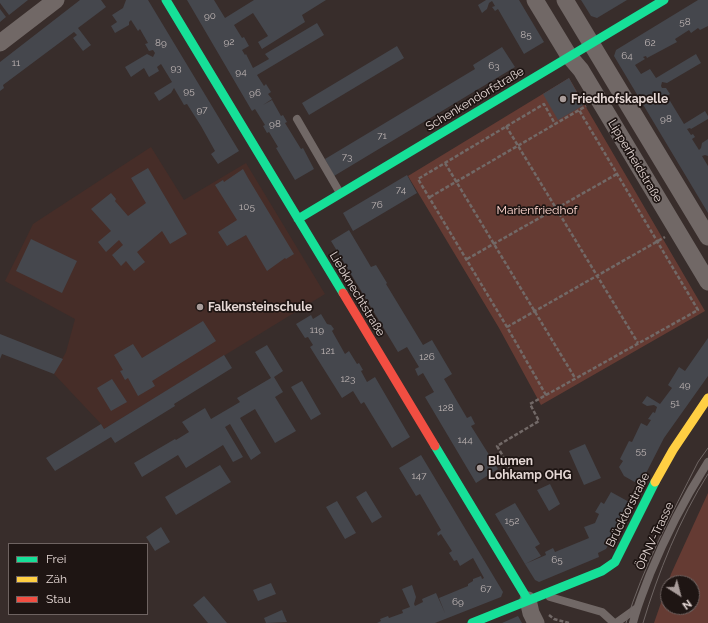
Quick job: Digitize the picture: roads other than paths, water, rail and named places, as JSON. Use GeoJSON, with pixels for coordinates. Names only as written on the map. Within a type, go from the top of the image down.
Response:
{"type":"FeatureCollection","features":[{"type":"Feature","properties":{"kind":"street"},"geometry":{"type":"LineString","coordinates":[[0,43],[56,0]]}},
{"type":"Feature","properties":{"kind":"street","name":"Liebknechtstraße"},"geometry":{"type":"LineString","coordinates":[[166,0],[298,219],[534,597]]}},
{"type":"Feature","properties":{"kind":"street","name":"Lipperheidstraße"},"geometry":{"type":"LineString","coordinates":[[535,0],[569,56],[581,70],[708,282]]}},
{"type":"Feature","properties":{"kind":"street","name":"Lipperheidstraße"},"geometry":{"type":"LineString","coordinates":[[565,0],[708,236]]}},
{"type":"Feature","properties":{"kind":"street","name":"Schenkendorfstraße"},"geometry":{"type":"LineString","coordinates":[[298,219],[664,0]]}},
{"type":"Feature","properties":{"kind":"street","name":"Brücktorstraße"},"geometry":{"type":"LineString","coordinates":[[472,623],[602,571],[615,562],[663,466],[708,398]]}},
{"type":"Feature","properties":{"kind":"street"},"geometry":{"type":"LineString","coordinates":[[534,597],[531,613],[536,623]]}},
{"type":"Feature","properties":{"kind":"lane"},"geometry":{"type":"LineString","coordinates":[[296,119],[341,194]]}},
{"type":"Feature","properties":{"kind":"lane","name":"ÖPNV-Trasse"},"geometry":{"type":"LineString","coordinates":[[632,623],[672,525],[693,485],[708,462]]}},
{"type":"Feature","properties":{"kind":"lane"},"geometry":{"type":"LineString","coordinates":[[534,597],[558,598],[602,612],[615,623],[637,608]]}},
{"type":"Feature","properties":{"kind":"tram line"},"geometry":{"type":"LineString","coordinates":[[626,623],[649,561],[698,462],[708,448]]}},
{"type":"Feature","properties":{"kind":"tram line"},"geometry":{"type":"LineString","coordinates":[[643,623],[663,565],[679,527],[708,474]]}},
{"type":"Feature","properties":{"kind":"place","name":"Friedhofskapelle"},"geometry":{"type":"Point","coordinates":[563,99]}},
{"type":"Feature","properties":{"kind":"place","name":"Falkensteinschule"},"geometry":{"type":"Point","coordinates":[200,307]}},
{"type":"Feature","properties":{"kind":"place","name":"Blumen Lohkamp OHG"},"geometry":{"type":"Point","coordinates":[480,468]}},
{"type":"Feature","properties":{"kind":"park label","name":"Marienfriedhof"},"geometry":{"type":"Point","coordinates":[537,210]}}]}
